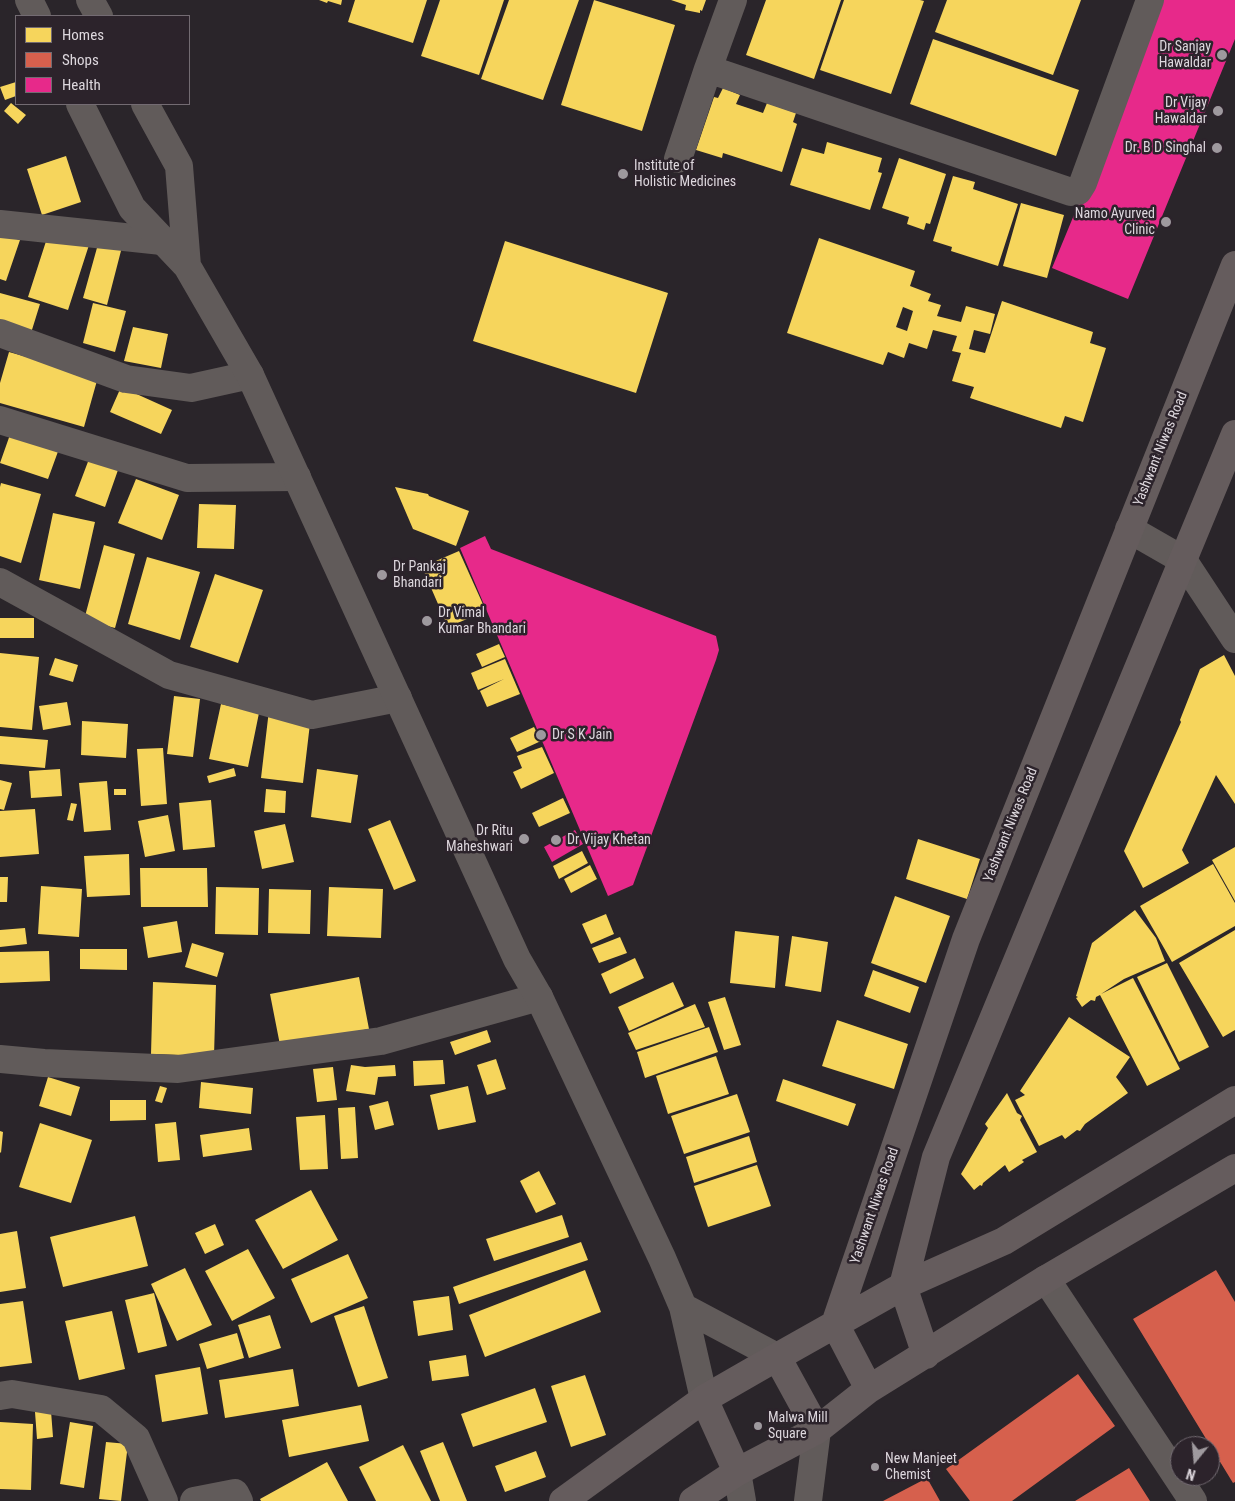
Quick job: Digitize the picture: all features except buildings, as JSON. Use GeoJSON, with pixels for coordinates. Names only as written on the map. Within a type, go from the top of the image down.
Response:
{"type":"FeatureCollection","features":[{"type":"Feature","properties":{"kind":"main road","name":"Yashwant Niwas Road"},"geometry":{"type":"LineString","coordinates":[[835,1324],[966,939],[1235,265]]}},
{"type":"Feature","properties":{"kind":"main road"},"geometry":{"type":"LineString","coordinates":[[926,1355],[903,1286],[936,1157],[1235,434]]}},
{"type":"Feature","properties":{"kind":"main road"},"geometry":{"type":"LineString","coordinates":[[563,1501],[704,1399],[903,1286],[1004,1241],[1235,1100]]}},
{"type":"Feature","properties":{"kind":"main road"},"geometry":{"type":"LineString","coordinates":[[693,1501],[737,1472],[817,1430],[869,1389],[1046,1279],[1235,1168]]}},
{"type":"Feature","properties":{"kind":"main road"},"geometry":{"type":"LineString","coordinates":[[835,1324],[869,1389]]}},
{"type":"Feature","properties":{"kind":"main road"},"geometry":{"type":"LineString","coordinates":[[777,1357],[817,1430]]}},
{"type":"Feature","properties":{"kind":"main road"},"geometry":{"type":"LineString","coordinates":[[704,1399],[737,1472]]}},
{"type":"Feature","properties":{"kind":"street"},"geometry":{"type":"LineString","coordinates":[[29,0],[36,15]]}},
{"type":"Feature","properties":{"kind":"street"},"geometry":{"type":"LineString","coordinates":[[90,0],[98,15]]}},
{"type":"Feature","properties":{"kind":"street"},"geometry":{"type":"LineString","coordinates":[[678,160],[708,68],[733,0]]}},
{"type":"Feature","properties":{"kind":"street"},"geometry":{"type":"LineString","coordinates":[[708,68],[1071,192],[1078,191],[1083,183],[1150,0]]}},
{"type":"Feature","properties":{"kind":"street"},"geometry":{"type":"LineString","coordinates":[[80,105],[132,208],[186,266],[250,374],[517,959],[539,997],[662,1258],[683,1307],[704,1399]]}},
{"type":"Feature","properties":{"kind":"street"},"geometry":{"type":"LineString","coordinates":[[146,105],[179,166],[186,266]]}},
{"type":"Feature","properties":{"kind":"street"},"geometry":{"type":"LineString","coordinates":[[0,224],[162,241]]}},
{"type":"Feature","properties":{"kind":"street"},"geometry":{"type":"LineString","coordinates":[[0,333],[126,379],[191,388],[250,374]]}},
{"type":"Feature","properties":{"kind":"street"},"geometry":{"type":"LineString","coordinates":[[0,420],[187,478],[297,477]]}},
{"type":"Feature","properties":{"kind":"street"},"geometry":{"type":"LineString","coordinates":[[1129,529],[1183,560],[1235,639]]}},
{"type":"Feature","properties":{"kind":"street"},"geometry":{"type":"LineString","coordinates":[[0,582],[169,675],[312,715],[398,698]]}},
{"type":"Feature","properties":{"kind":"street"},"geometry":{"type":"LineString","coordinates":[[0,1059],[44,1063],[178,1069],[381,1041],[539,997]]}},
{"type":"Feature","properties":{"kind":"street"},"geometry":{"type":"LineString","coordinates":[[1046,1279],[1193,1501]]}},
{"type":"Feature","properties":{"kind":"street"},"geometry":{"type":"LineString","coordinates":[[683,1307],[777,1357]]}},
{"type":"Feature","properties":{"kind":"street"},"geometry":{"type":"LineString","coordinates":[[0,1396],[12,1394],[101,1409],[136,1438],[164,1501]]}},
{"type":"Feature","properties":{"kind":"street"},"geometry":{"type":"LineString","coordinates":[[808,1501],[817,1430]]}},
{"type":"Feature","properties":{"kind":"street"},"geometry":{"type":"LineString","coordinates":[[737,1472],[742,1501]]}},
{"type":"Feature","properties":{"kind":"street"},"geometry":{"type":"LineString","coordinates":[[194,1501],[235,1493],[239,1501]]}},
{"type":"Feature","properties":{"kind":"place","name":"Dr Sanjay Hawaldar"},"geometry":{"type":"Point","coordinates":[1222,55]}},
{"type":"Feature","properties":{"kind":"place","name":"Dr Vijay Hawaldar"},"geometry":{"type":"Point","coordinates":[1218,111]}},
{"type":"Feature","properties":{"kind":"place","name":"Dr. B D Singhal"},"geometry":{"type":"Point","coordinates":[1217,148]}},
{"type":"Feature","properties":{"kind":"place","name":"Institute of Holistic Medicines"},"geometry":{"type":"Point","coordinates":[623,174]}},
{"type":"Feature","properties":{"kind":"place","name":"Namo Ayurved Clinic"},"geometry":{"type":"Point","coordinates":[1166,222]}},
{"type":"Feature","properties":{"kind":"place","name":"Dr Pankaj Bhandari"},"geometry":{"type":"Point","coordinates":[382,575]}},
{"type":"Feature","properties":{"kind":"place","name":"Dr Vimal Kumar Bhandari"},"geometry":{"type":"Point","coordinates":[427,621]}},
{"type":"Feature","properties":{"kind":"place","name":"Dr S K Jain"},"geometry":{"type":"Point","coordinates":[541,735]}},
{"type":"Feature","properties":{"kind":"place","name":"Dr Ritu Maheshwari"},"geometry":{"type":"Point","coordinates":[524,839]}},
{"type":"Feature","properties":{"kind":"place","name":"Dr Vijay Khetan"},"geometry":{"type":"Point","coordinates":[556,840]}},
{"type":"Feature","properties":{"kind":"place","name":"Malwa Mill Square"},"geometry":{"type":"Point","coordinates":[758,1426]}},
{"type":"Feature","properties":{"kind":"place","name":"New Manjeet Chemist"},"geometry":{"type":"Point","coordinates":[875,1467]}}]}
